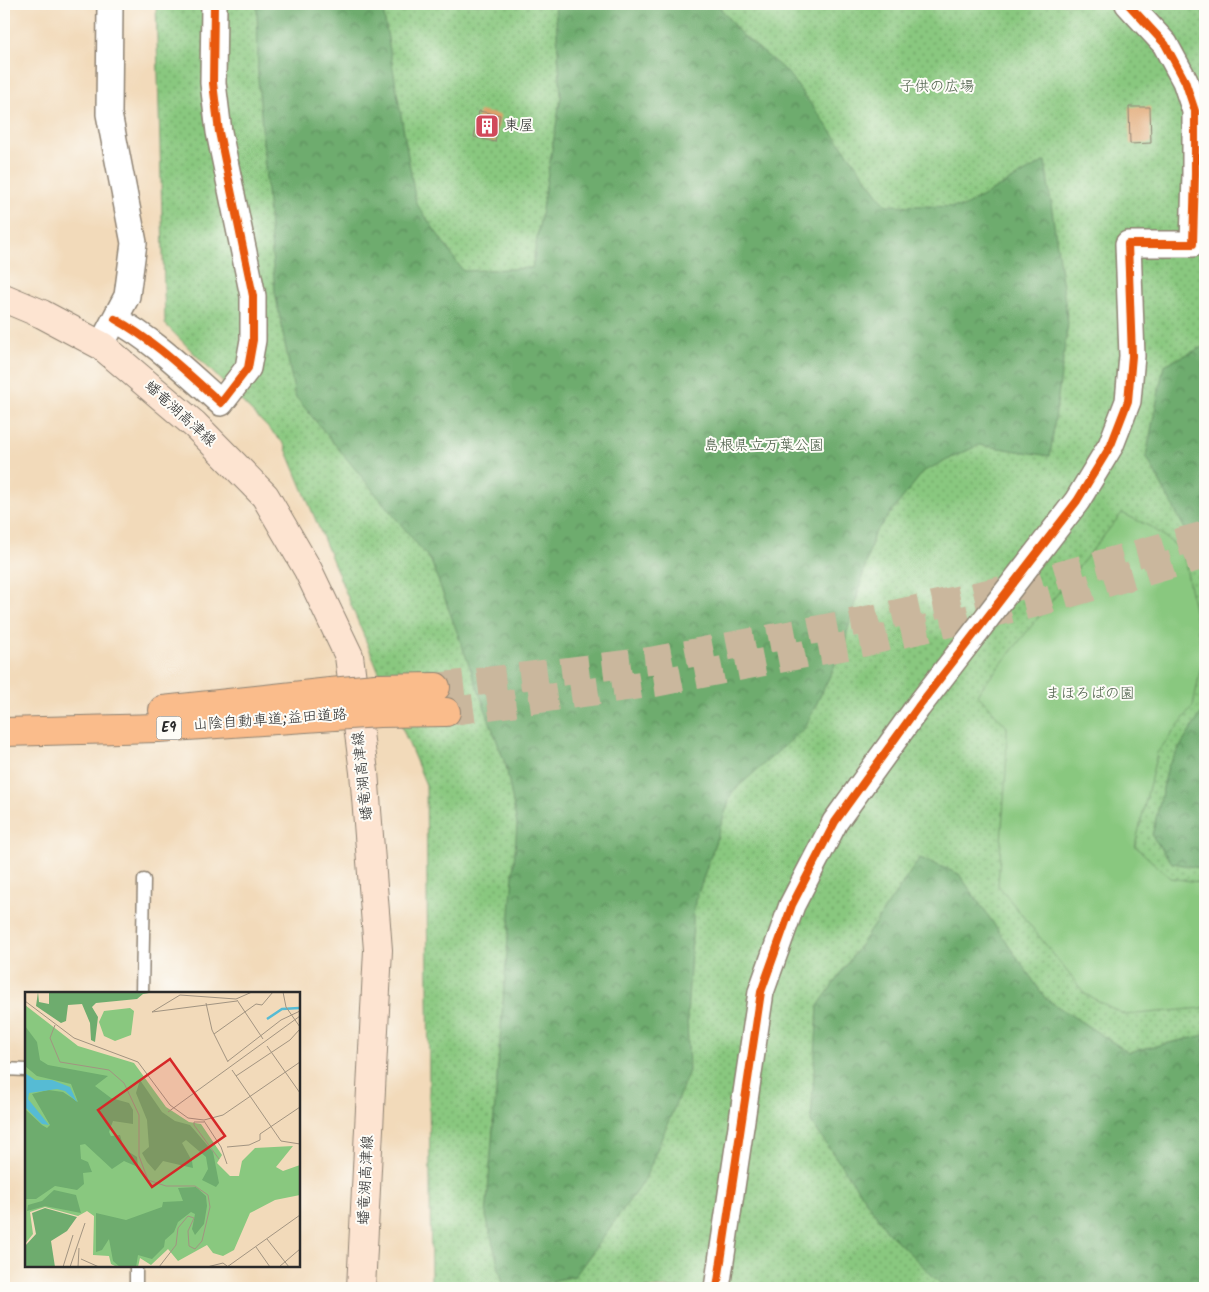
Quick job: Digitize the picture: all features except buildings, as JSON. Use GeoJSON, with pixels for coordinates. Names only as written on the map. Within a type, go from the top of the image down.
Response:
{"type":"FeatureCollection","features":[{"type":"Feature","properties":{"kind":"highway","name":"山陰自動車道;益田道路"},"geometry":{"type":"LineString","coordinates":[[4,714],[156,711],[332,704],[378,701],[436,687]]}},
{"type":"Feature","properties":{"kind":"highway","name":"山陰自動車道;益田道路"},"geometry":{"type":"LineString","coordinates":[[378,701],[446,712]]}},
{"type":"Feature","properties":{"kind":"highway","name":"山陰自動車道;益田道路"},"geometry":{"type":"LineString","coordinates":[[4,732],[158,728],[332,704]]}},
{"type":"Feature","properties":{"kind":"main road","name":"蟠竜湖高津線"},"geometry":{"type":"LineString","coordinates":[[4,298],[42,314],[102,346],[195,424],[265,496],[308,570],[349,656],[364,772],[378,950],[360,1288]]}},
{"type":"Feature","properties":{"kind":"street"},"geometry":{"type":"LineString","coordinates":[[102,346],[127,296],[134,244],[109,114],[110,4]]}},
{"type":"Feature","properties":{"kind":"street"},"geometry":{"type":"LineString","coordinates":[[115,319],[132,329],[168,356],[221,404],[248,368],[253,340],[253,296],[219,132],[213,82],[214,4]]}},
{"type":"Feature","properties":{"kind":"street"},"geometry":{"type":"LineString","coordinates":[[717,1288],[761,992],[792,905],[835,822],[918,707],[1077,501],[1111,445],[1128,401],[1132,356],[1128,244],[1193,244],[1195,111],[1185,81],[1165,44],[1128,4]]}},
{"type":"Feature","properties":{"kind":"lane"},"geometry":{"type":"LineString","coordinates":[[142,992],[144,880]]}},
{"type":"Feature","properties":{"kind":"lane"},"geometry":{"type":"LineString","coordinates":[[4,1070],[25,1070]]}},
{"type":"Feature","properties":{"kind":"lane"},"geometry":{"type":"LineString","coordinates":[[136,1267],[136,1288]]}},
{"type":"Feature","properties":{"kind":"green space","name":"島根県立万葉公園"},"geometry":{"type":"Polygon","coordinates":[[[156,4],[1205,4],[1205,1288],[431,1288],[426,785],[284,444],[165,324],[156,4]]]}},
{"type":"Feature","properties":{"kind":"green space"},"geometry":{"type":"Polygon","coordinates":[[[257,4],[382,4],[416,203],[463,271],[532,268],[561,96],[555,4],[717,4],[740,33],[787,72],[886,205],[963,207],[1045,161],[1068,323],[1050,456],[979,445],[924,471],[874,534],[843,648],[805,728],[732,792],[694,906],[687,1016],[689,1071],[645,1179],[575,1276],[521,1288],[504,1288],[486,1216],[517,825],[506,766],[431,561],[295,396],[275,292],[258,78],[257,4]]]}},
{"type":"Feature","properties":{"kind":"green space"},"geometry":{"type":"Polygon","coordinates":[[[1205,346],[1205,577],[1203,563],[1146,456],[1164,365],[1205,346]]]}},
{"type":"Feature","properties":{"kind":"green space","name":"まほろばの園"},"geometry":{"type":"Polygon","coordinates":[[[1122,513],[1153,528],[1183,551],[1203,657],[1193,706],[1157,753],[1135,846],[1170,878],[1205,883],[1205,1005],[1203,1008],[1125,1015],[1085,994],[998,885],[1006,771],[1007,727],[977,694],[1122,513]]]}},
{"type":"Feature","properties":{"kind":"green space"},"geometry":{"type":"Polygon","coordinates":[[[1205,705],[1205,869],[1172,863],[1152,836],[1168,766],[1205,705]]]}},
{"type":"Feature","properties":{"kind":"green space"},"geometry":{"type":"Polygon","coordinates":[[[920,858],[959,874],[1046,999],[1128,1052],[1205,1035],[1205,1288],[945,1288],[887,1231],[811,1122],[818,1006],[920,858]]]}},
{"type":"Feature","properties":{"kind":"tunnel"},"geometry":{"type":"LineString","coordinates":[[436,687],[650,661],[862,621],[1029,584],[1205,535]]}},
{"type":"Feature","properties":{"kind":"tunnel"},"geometry":{"type":"LineString","coordinates":[[446,712],[655,683],[862,643],[1033,604],[1205,555]]}},
{"type":"Feature","properties":{"kind":"cycle path"},"geometry":{"type":"LineString","coordinates":[[115,319],[157,347],[221,403],[248,368],[253,340],[253,296],[219,132],[213,83],[214,4]]}},
{"type":"Feature","properties":{"kind":"cycle path"},"geometry":{"type":"LineString","coordinates":[[717,1288],[761,992],[792,905],[835,822],[918,707],[1077,501],[1111,445],[1128,401],[1132,356],[1128,244],[1193,244],[1195,111],[1185,81],[1165,44],[1128,4]]}},
{"type":"Feature","properties":{"kind":"place","name":"東屋"},"geometry":{"type":"Point","coordinates":[487,126]}},
{"type":"Feature","properties":{"kind":"park label","name":"子供の広場"},"geometry":{"type":"Point","coordinates":[937,87]}}]}
